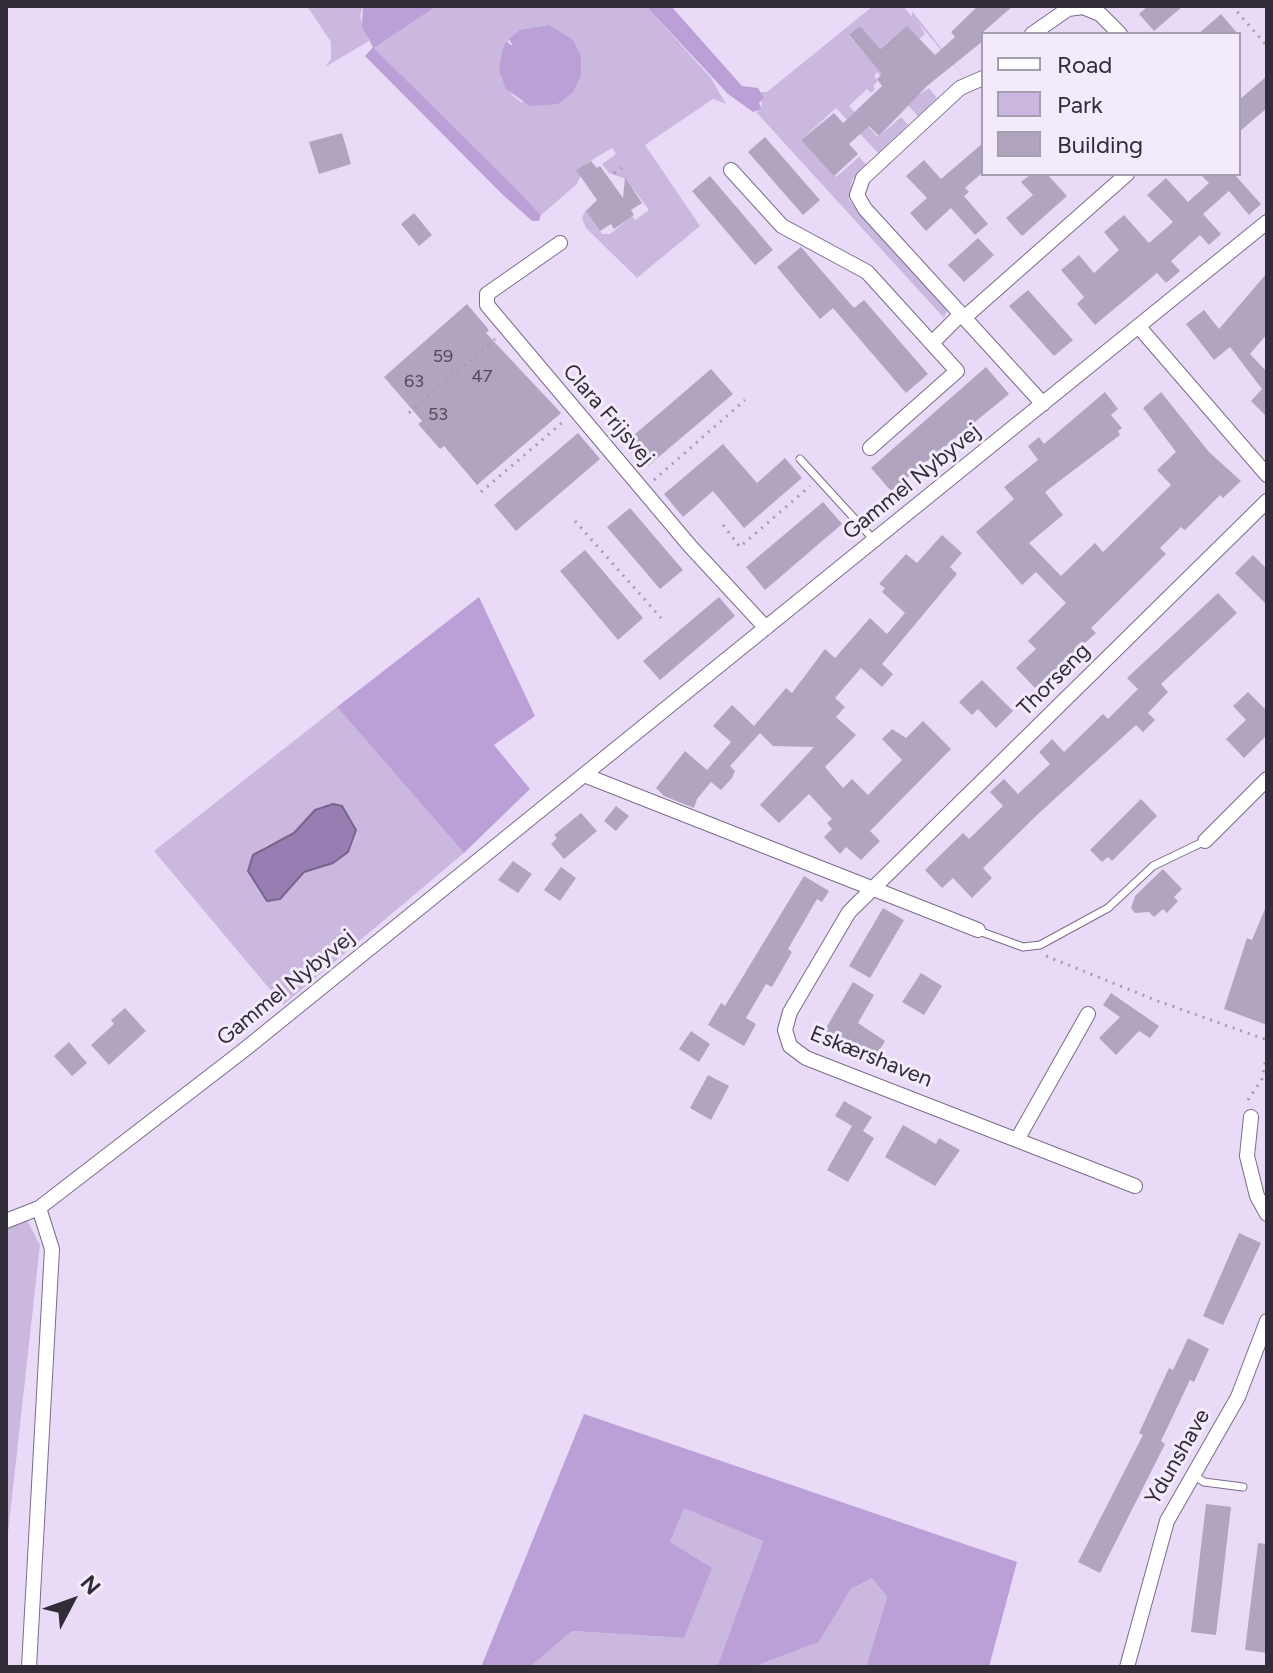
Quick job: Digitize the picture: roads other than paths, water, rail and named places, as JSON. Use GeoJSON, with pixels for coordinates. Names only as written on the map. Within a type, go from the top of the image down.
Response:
{"type":"FeatureCollection","features":[{"type":"Feature","properties":{"kind":"street"},"geometry":{"type":"LineString","coordinates":[[1035,32],[1068,9],[1083,6],[1100,14],[1118,32]]}},
{"type":"Feature","properties":{"kind":"street"},"geometry":{"type":"LineString","coordinates":[[981,79],[960,88],[863,178],[857,191],[865,209],[1043,404]]}},
{"type":"Feature","properties":{"kind":"street"},"geometry":{"type":"LineString","coordinates":[[731,170],[782,226],[867,272],[957,371],[870,448]]}},
{"type":"Feature","properties":{"kind":"street"},"geometry":{"type":"LineString","coordinates":[[932,343],[1125,176]]}},
{"type":"Feature","properties":{"kind":"street","name":"Gammel Nybyvej"},"geometry":{"type":"LineString","coordinates":[[6,1221],[39,1208],[244,1050],[1267,222]]}},
{"type":"Feature","properties":{"kind":"street","name":"Clara Frijsvej"},"geometry":{"type":"LineString","coordinates":[[560,243],[487,294],[487,305],[575,412],[766,628]]}},
{"type":"Feature","properties":{"kind":"street"},"geometry":{"type":"LineString","coordinates":[[1139,327],[1267,475]]}},
{"type":"Feature","properties":{"kind":"street","name":"Thorseng"},"geometry":{"type":"LineString","coordinates":[[873,890],[1267,501]]}},
{"type":"Feature","properties":{"kind":"street"},"geometry":{"type":"LineString","coordinates":[[584,775],[978,930]]}},
{"type":"Feature","properties":{"kind":"street"},"geometry":{"type":"LineString","coordinates":[[1205,841],[1267,779]]}},
{"type":"Feature","properties":{"kind":"street","name":"Eskærshaven"},"geometry":{"type":"LineString","coordinates":[[873,890],[849,912],[790,1012],[785,1030],[790,1046],[806,1058],[1135,1186]]}},
{"type":"Feature","properties":{"kind":"street"},"geometry":{"type":"LineString","coordinates":[[1018,1138],[1088,1014]]}},
{"type":"Feature","properties":{"kind":"street"},"geometry":{"type":"LineString","coordinates":[[1251,1117],[1247,1156],[1250,1176],[1267,1214]]}},
{"type":"Feature","properties":{"kind":"street"},"geometry":{"type":"LineString","coordinates":[[29,1667],[52,1249],[39,1208]]}},
{"type":"Feature","properties":{"kind":"street","name":"Ydunshave"},"geometry":{"type":"LineString","coordinates":[[1129,1667],[1167,1521],[1191,1473],[1238,1397],[1267,1321]]}},
{"type":"Feature","properties":{"kind":"lane"},"geometry":{"type":"LineString","coordinates":[[800,459],[874,541]]}},
{"type":"Feature","properties":{"kind":"lane"},"geometry":{"type":"LineString","coordinates":[[978,930],[1033,948],[1108,908],[1153,866],[1205,841]]}},
{"type":"Feature","properties":{"kind":"lane"},"geometry":{"type":"LineString","coordinates":[[1191,1473],[1204,1482],[1243,1487]]}}]}
